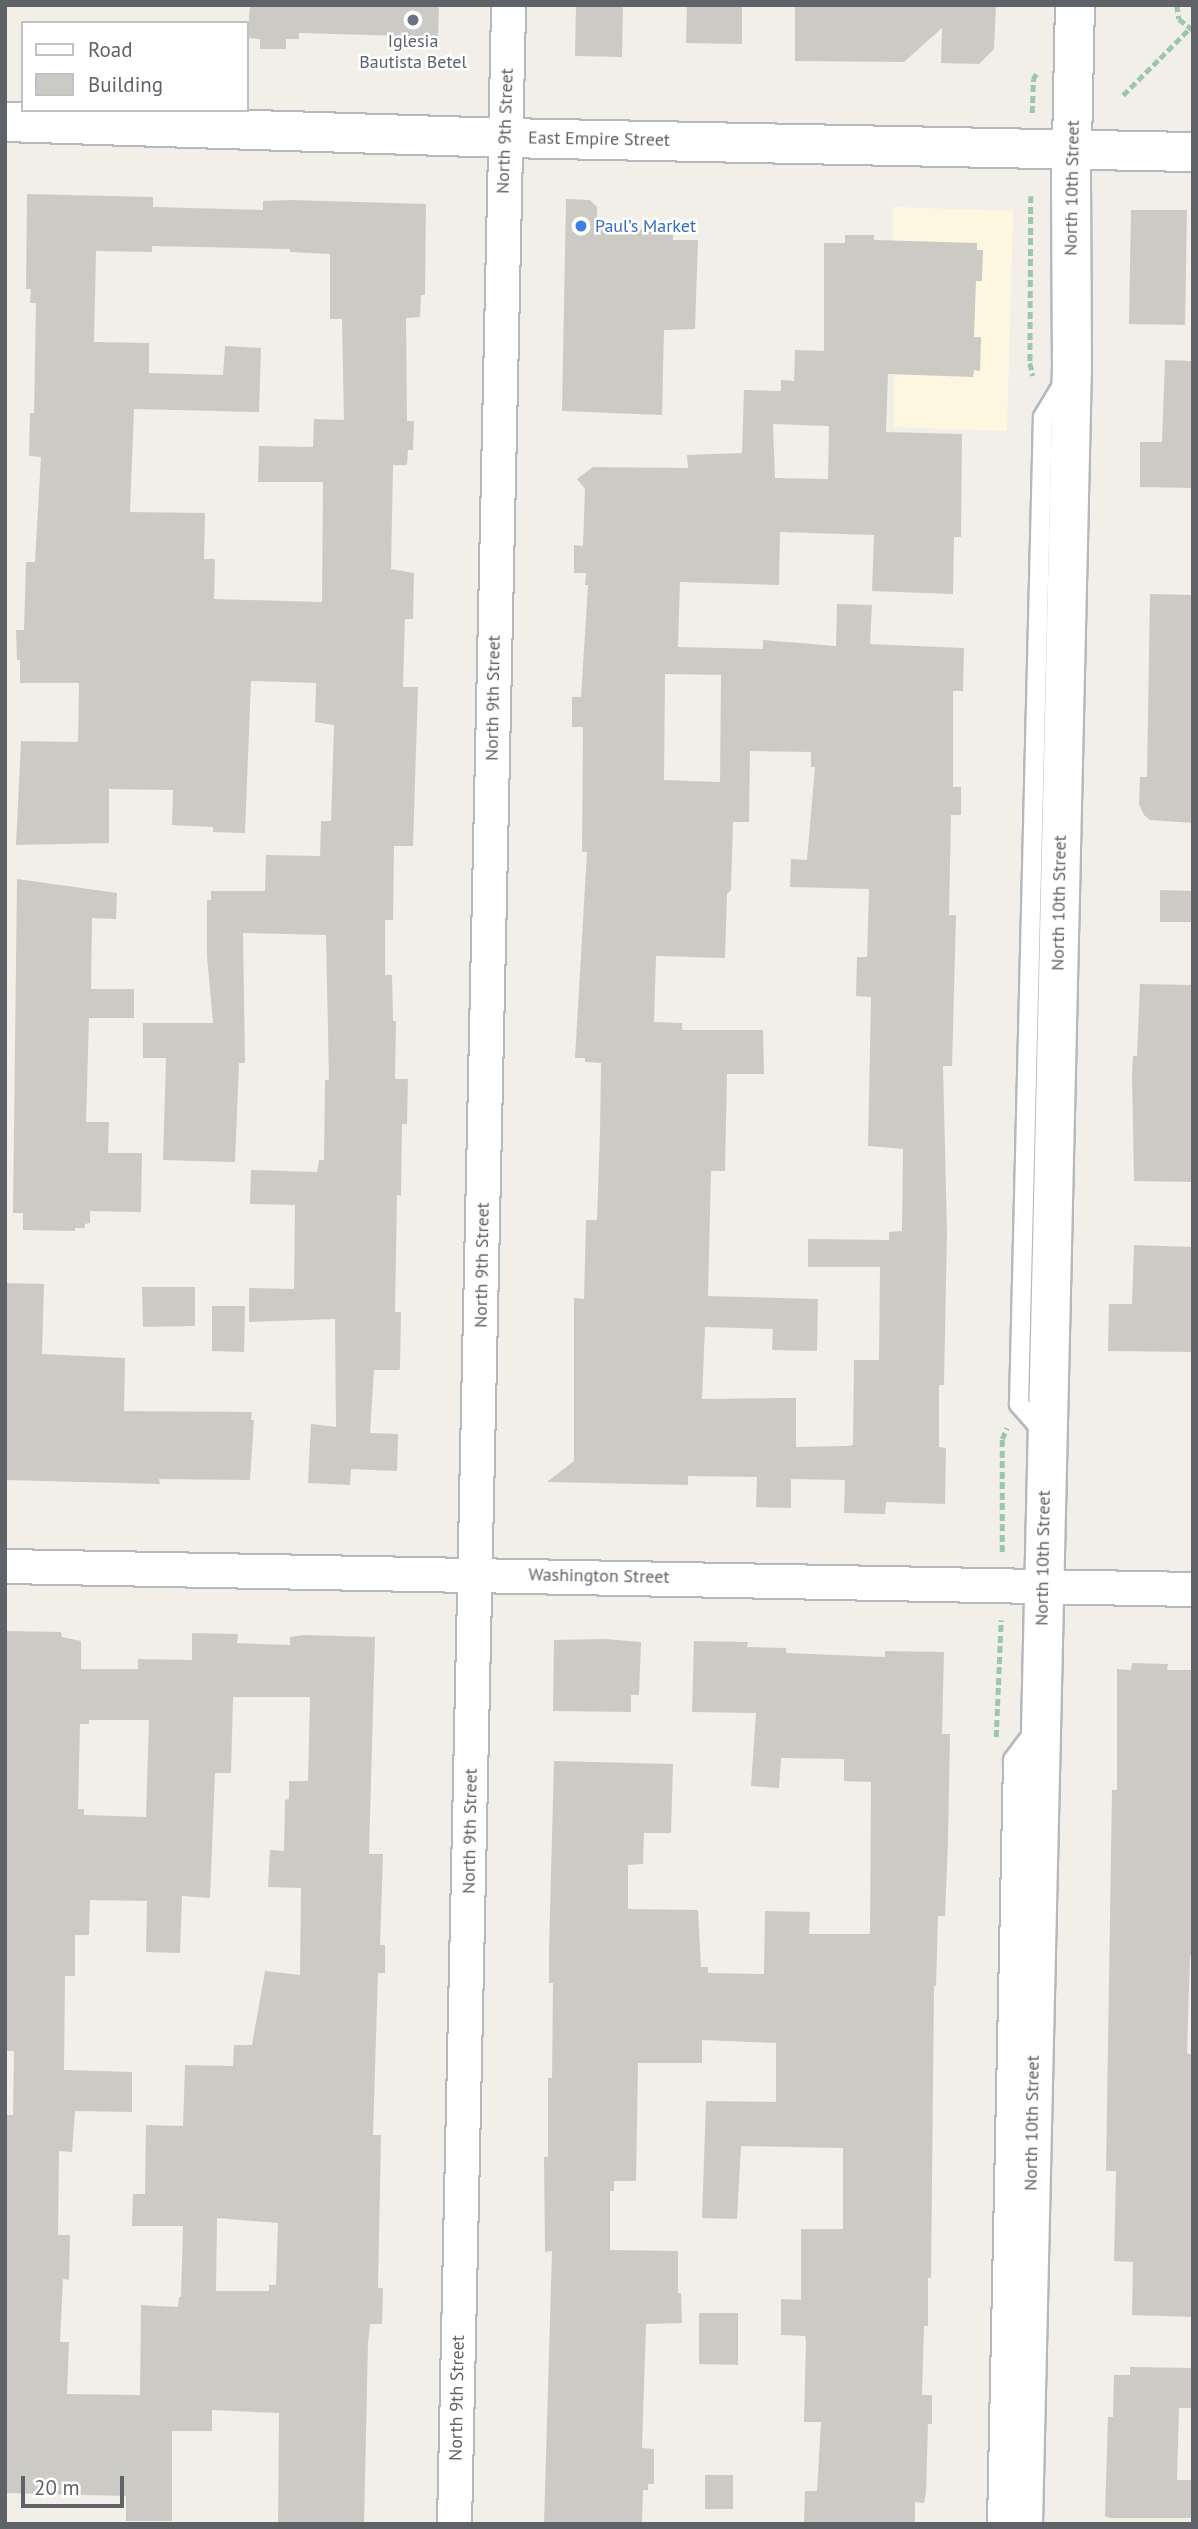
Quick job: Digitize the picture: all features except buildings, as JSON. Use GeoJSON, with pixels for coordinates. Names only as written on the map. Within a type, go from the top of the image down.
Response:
{"type":"FeatureCollection","features":[{"type":"Feature","properties":{"kind":"main road","name":"North 10th Street"},"geometry":{"type":"LineString","coordinates":[[1023,2524],[1042,1722],[1042,1586],[1072,370],[1075,5]]}},
{"type":"Feature","properties":{"kind":"main road","name":"East Empire Street"},"geometry":{"type":"LineString","coordinates":[[5,122],[505,138],[1193,152]]}},
{"type":"Feature","properties":{"kind":"street","name":"North 9th Street"},"geometry":{"type":"LineString","coordinates":[[454,2524],[477,1574],[508,5]]}},
{"type":"Feature","properties":{"kind":"street","name":"Washington Street"},"geometry":{"type":"LineString","coordinates":[[5,1566],[1193,1589]]}},
{"type":"Feature","properties":{"kind":"lane","name":"North 10th Street"},"geometry":{"type":"LineString","coordinates":[[1019,1404],[1043,417],[1072,370]]}},
{"type":"Feature","properties":{"kind":"lane"},"geometry":{"type":"LineString","coordinates":[[1019,1404],[1047,1437]]}},
{"type":"Feature","properties":{"kind":"lane"},"geometry":{"type":"LineString","coordinates":[[1013,1760],[1042,1722]]}},
{"type":"Feature","properties":{"kind":"lane","name":"North 10th Street"},"geometry":{"type":"LineString","coordinates":[[997,2524],[1013,1760]]}},
{"type":"Feature","properties":{"kind":"path"},"geometry":{"type":"LineString","coordinates":[[1123,95],[1191,30],[1179,19],[1177,5]]}},
{"type":"Feature","properties":{"kind":"path"},"geometry":{"type":"LineString","coordinates":[[1002,1529],[1002,1439],[1019,1404]]}},
{"type":"Feature","properties":{"kind":"path"},"geometry":{"type":"LineString","coordinates":[[1001,1637],[996,1738],[1013,1760]]}},
{"type":"Feature","properties":{"kind":"shaded area"},"geometry":{"type":"Polygon","coordinates":[[[893,207],[1013,211],[1007,431],[894,427],[893,207]]]}},
{"type":"Feature","properties":{"kind":"place","name":"Iglesia Bautista Betel"},"geometry":{"type":"Point","coordinates":[413,20]}},
{"type":"Feature","properties":{"kind":"place","name":"Paul’s Market"},"geometry":{"type":"Point","coordinates":[581,226]}}]}
